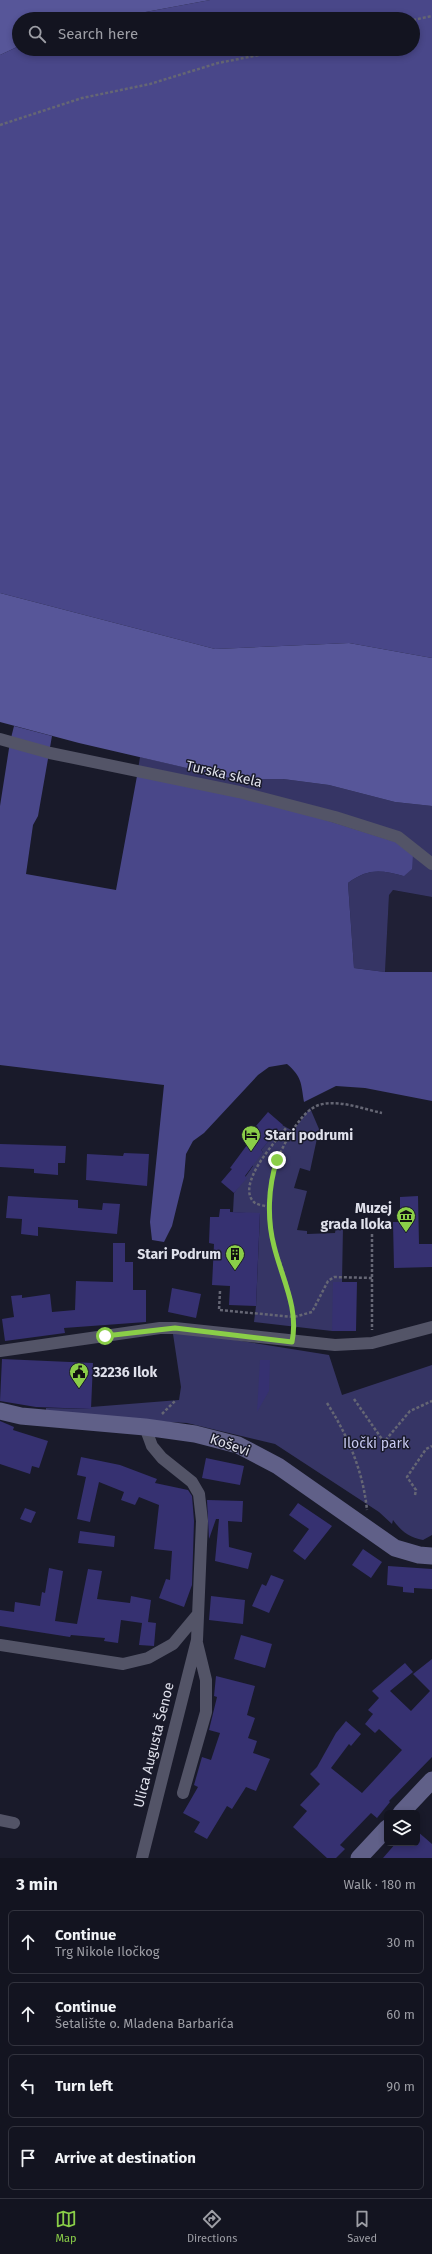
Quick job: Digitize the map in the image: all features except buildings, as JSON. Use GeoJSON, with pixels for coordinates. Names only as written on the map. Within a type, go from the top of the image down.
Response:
{"type":"FeatureCollection","features":[{"type":"Feature","properties":{"kind":"main road","name":"Koševi"},"geometry":{"type":"LineString","coordinates":[[0,1411],[21,1416],[145,1427],[195,1434],[238,1445],[278,1466],[395,1548],[419,1555],[432,1556]]}},
{"type":"Feature","properties":{"kind":"main road"},"geometry":{"type":"LineString","coordinates":[[404,1810],[432,1780]]}},
{"type":"Feature","properties":{"kind":"main road"},"geometry":{"type":"LineString","coordinates":[[359,1858],[384,1831]]}},
{"type":"Feature","properties":{"kind":"street","name":"Turska skela"},"geometry":{"type":"LineString","coordinates":[[0,739],[50,753],[239,792],[335,817],[398,837],[432,864]]}},
{"type":"Feature","properties":{"kind":"street"},"geometry":{"type":"LineString","coordinates":[[0,1351],[160,1328],[175,1328],[335,1346],[372,1343],[432,1327]]}},
{"type":"Feature","properties":{"kind":"street","name":"Ulica Augusta Šenoe"},"geometry":{"type":"LineString","coordinates":[[142,1858],[196,1640],[202,1521],[199,1494],[192,1482],[162,1458],[152,1446],[145,1427]]}},
{"type":"Feature","properties":{"kind":"street"},"geometry":{"type":"LineString","coordinates":[[0,1645],[123,1664],[148,1658],[173,1644],[198,1614]]}},
{"type":"Feature","properties":{"kind":"street","name":"Ulica Augusta Šenoe"},"geometry":{"type":"LineString","coordinates":[[183,1794],[206,1712],[206,1680],[196,1640]]}},
{"type":"Feature","properties":{"kind":"street"},"geometry":{"type":"LineString","coordinates":[[0,1820],[14,1823]]}},
{"type":"Feature","properties":{"kind":"path"},"geometry":{"type":"LineString","coordinates":[[420,19],[432,16]]}},
{"type":"Feature","properties":{"kind":"path"},"geometry":{"type":"LineString","coordinates":[[0,125],[82,98],[150,84],[218,63],[254,56]]}},
{"type":"Feature","properties":{"kind":"path"},"geometry":{"type":"LineString","coordinates":[[292,1342],[295,1327],[294,1317],[282,1269],[274,1248],[270,1228],[272,1175],[277,1160],[299,1120],[310,1108],[320,1104],[333,1103],[382,1113]]}},
{"type":"Feature","properties":{"kind":"path"},"geometry":{"type":"LineString","coordinates":[[270,1207],[257,1204],[252,1199],[250,1193],[252,1174],[286,1128]]}},
{"type":"Feature","properties":{"kind":"path"},"geometry":{"type":"LineString","coordinates":[[372,1234],[372,1343]]}},
{"type":"Feature","properties":{"kind":"path"},"geometry":{"type":"LineString","coordinates":[[220,1291],[219,1310],[294,1317],[312,1312],[328,1281],[334,1277],[372,1278]]}},
{"type":"Feature","properties":{"kind":"path"},"geometry":{"type":"LineString","coordinates":[[354,1399],[384,1442],[410,1411],[432,1401]]}},
{"type":"Feature","properties":{"kind":"path"},"geometry":{"type":"LineString","coordinates":[[163,1413],[176,1400]]}},
{"type":"Feature","properties":{"kind":"path"},"geometry":{"type":"LineString","coordinates":[[327,1403],[352,1450],[361,1472],[369,1531]]}},
{"type":"Feature","properties":{"kind":"path"},"geometry":{"type":"LineString","coordinates":[[415,1495],[416,1490],[407,1477],[426,1449],[432,1446]]}},
{"type":"Feature","properties":{"kind":"shaded area"},"geometry":{"type":"Polygon","coordinates":[[[0,0],[210,0],[146,12],[12,12],[12,49],[0,55],[0,0]]]}},
{"type":"Feature","properties":{"kind":"shaded area"},"geometry":{"type":"Polygon","coordinates":[[[210,0],[432,0],[432,658],[349,643],[215,649],[0,593],[0,55],[12,49],[12,56],[420,56],[420,12],[146,12],[210,0]]]}},
{"type":"Feature","properties":{"kind":"shaded area"},"geometry":{"type":"Polygon","coordinates":[[[0,593],[215,649],[349,643],[432,658],[432,806],[395,802],[329,785],[283,779],[234,779],[79,743],[0,722],[0,593]]]}},
{"type":"Feature","properties":{"kind":"shaded area"},"geometry":{"type":"Polygon","coordinates":[[[14,726],[52,736],[38,816],[33,825],[26,874],[116,890],[137,776],[277,805],[402,844],[413,854],[412,869],[404,876],[388,872],[375,872],[362,875],[348,883],[354,968],[385,972],[432,972],[432,1101],[365,1088],[336,1086],[304,1102],[300,1081],[296,1073],[287,1064],[269,1067],[258,1075],[204,1133],[193,1141],[186,1154],[184,1177],[172,1226],[164,1242],[152,1240],[150,1222],[164,1085],[0,1065],[0,806],[14,726]]]}},
{"type":"Feature","properties":{"kind":"shaded area"},"geometry":{"type":"Polygon","coordinates":[[[393,890],[432,897],[432,972],[385,972],[389,894],[393,890]]]}},
{"type":"Feature","properties":{"kind":"green space"},"geometry":{"type":"Polygon","coordinates":[[[140,757],[234,779],[283,779],[329,785],[395,802],[432,806],[432,897],[393,890],[389,895],[385,972],[354,968],[348,883],[362,875],[375,872],[388,872],[404,876],[137,776],[140,757]]]}},
{"type":"Feature","properties":{"kind":"green space"},"geometry":{"type":"Polygon","coordinates":[[[310,1108],[319,1129],[310,1171],[300,1168],[294,1188],[307,1191],[297,1230],[307,1231],[307,1234],[335,1233],[336,1227],[343,1227],[342,1282],[332,1331],[254,1322],[260,1214],[233,1212],[234,1193],[253,1166],[252,1164],[263,1152],[261,1150],[282,1125],[293,1131],[310,1108]]]}},
{"type":"Feature","properties":{"kind":"green space","name":"Iločki park"},"geometry":{"type":"Polygon","coordinates":[[[185,1332],[329,1355],[342,1395],[432,1365],[432,1535],[423,1540],[410,1536],[393,1520],[392,1524],[379,1512],[275,1444],[187,1423],[116,1419],[46,1411],[46,1408],[91,1409],[91,1407],[179,1400],[181,1387],[173,1334],[185,1332]]]}},
{"type":"Feature","properties":{"kind":"place","name":"Stari podrumi"},"geometry":{"type":"Point","coordinates":[251,1152]}},
{"type":"Feature","properties":{"kind":"place","name":"Muzej grada Iloka"},"geometry":{"type":"Point","coordinates":[406,1233]}},
{"type":"Feature","properties":{"kind":"place","name":"Stari Podrum"},"geometry":{"type":"Point","coordinates":[235,1271]}},
{"type":"Feature","properties":{"kind":"place","name":"32236 Ilok"},"geometry":{"type":"Point","coordinates":[79,1389]}},
{"type":"Feature","properties":{"kind":"route"},"geometry":{"type":"LineString","coordinates":[[105,1336],[160,1328],[175,1328],[292,1342],[295,1327],[293,1307],[274,1248],[270,1228],[270,1192],[272,1175],[277,1160]]}}]}
